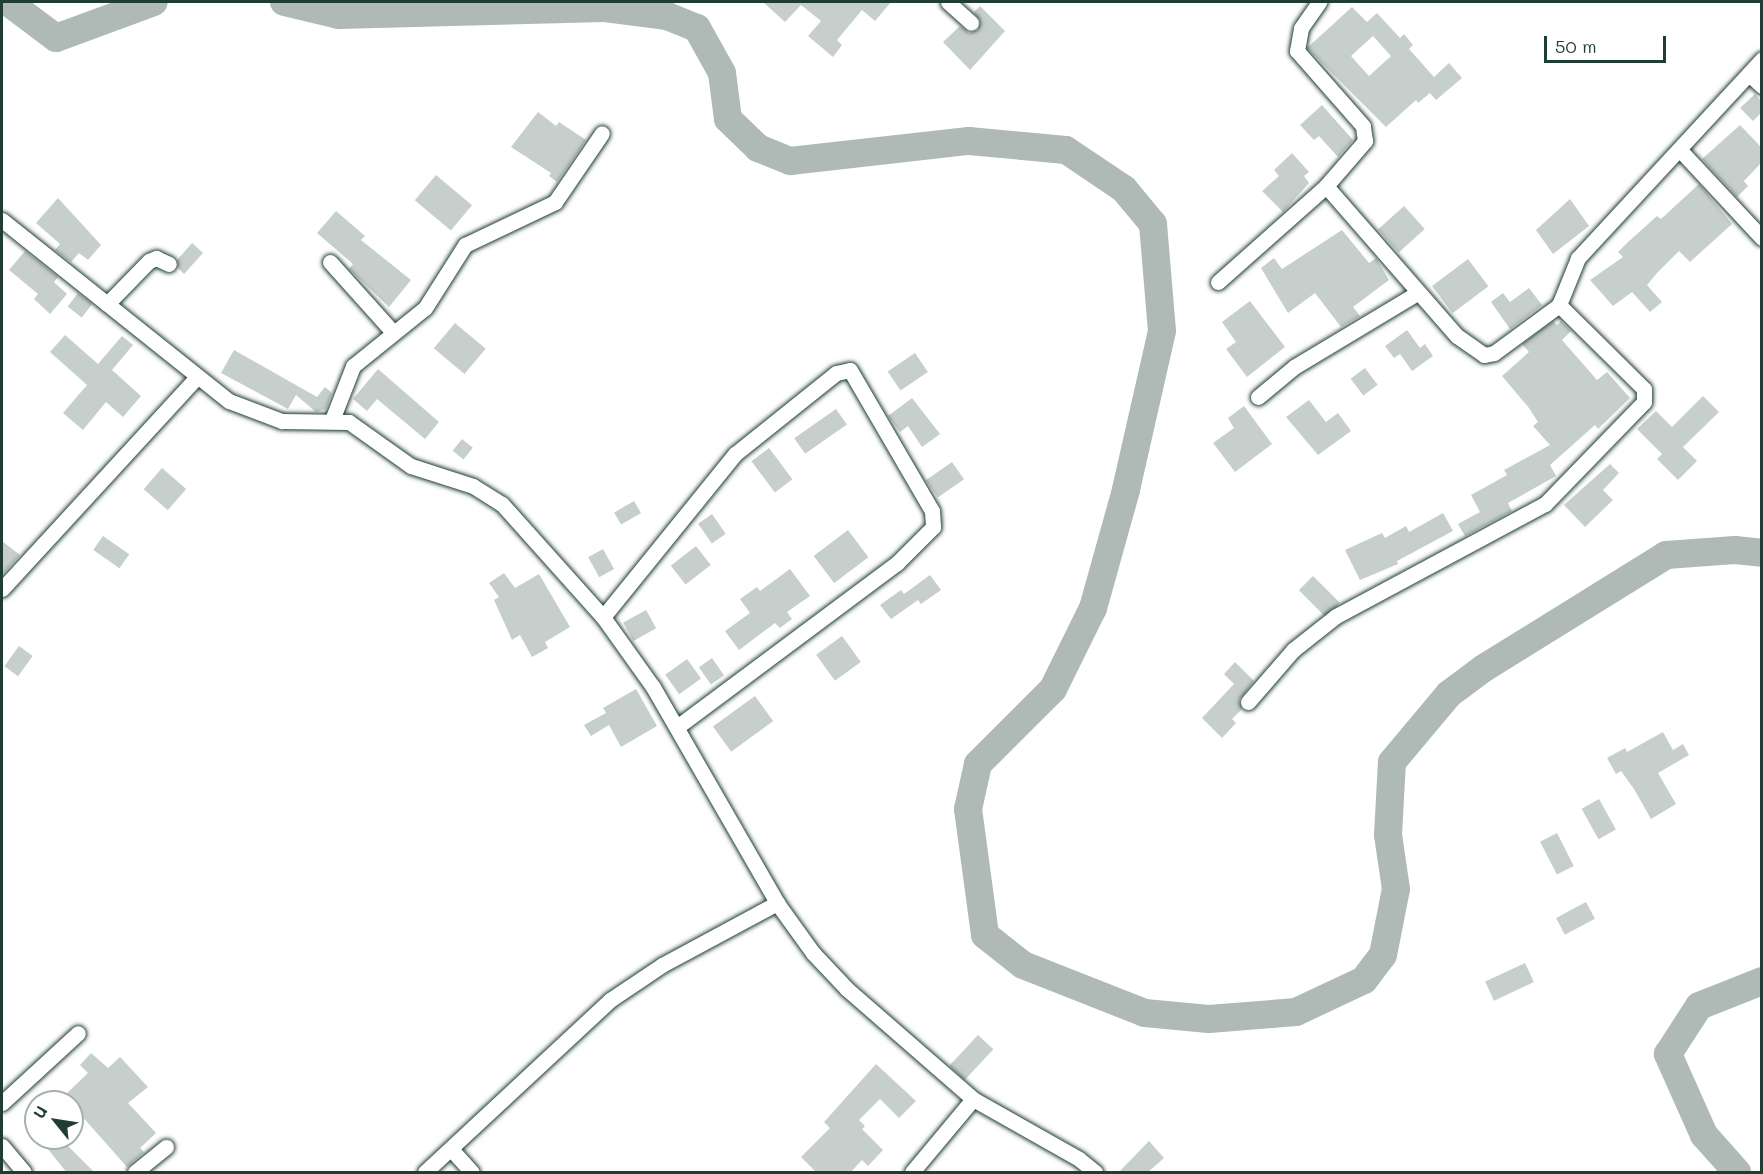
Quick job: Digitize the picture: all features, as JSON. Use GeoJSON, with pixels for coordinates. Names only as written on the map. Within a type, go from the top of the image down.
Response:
{"type":"FeatureCollection","features":[{"type":"Feature","properties":{"kind":"street"},"geometry":{"type":"LineString","coordinates":[[948,2],[971,23]]}},
{"type":"Feature","properties":{"kind":"street"},"geometry":{"type":"LineString","coordinates":[[1218,282],[1326,186],[1354,155],[1366,133],[1297,51],[1301,28],[1319,2]]}},
{"type":"Feature","properties":{"kind":"street"},"geometry":{"type":"LineString","coordinates":[[1326,186],[1417,293],[1457,336],[1484,355],[1494,353],[1559,305],[1578,258],[1680,150],[1761,59]]}},
{"type":"Feature","properties":{"kind":"street"},"geometry":{"type":"LineString","coordinates":[[1749,74],[1761,86]]}},
{"type":"Feature","properties":{"kind":"street"},"geometry":{"type":"LineString","coordinates":[[332,420],[353,366],[392,332],[425,308],[466,244],[555,202],[602,133]]}},
{"type":"Feature","properties":{"kind":"street"},"geometry":{"type":"LineString","coordinates":[[1680,150],[1761,238]]}},
{"type":"Feature","properties":{"kind":"street"},"geometry":{"type":"LineString","coordinates":[[2,220],[229,401],[257,415],[304,424],[332,420],[359,427],[421,471],[466,483],[490,495],[514,515],[603,617],[678,726],[777,903],[831,973],[973,1099],[1079,1159],[1095,1173]]}},
{"type":"Feature","properties":{"kind":"street"},"geometry":{"type":"LineString","coordinates":[[107,304],[152,259],[169,264]]}},
{"type":"Feature","properties":{"kind":"street"},"geometry":{"type":"LineString","coordinates":[[330,262],[392,332]]}},
{"type":"Feature","properties":{"kind":"street"},"geometry":{"type":"LineString","coordinates":[[1258,397],[1294,367],[1417,293]]}},
{"type":"Feature","properties":{"kind":"street"},"geometry":{"type":"LineString","coordinates":[[1248,702],[1293,650],[1336,616],[1545,504],[1644,402],[1644,389],[1559,305]]}},
{"type":"Feature","properties":{"kind":"street"},"geometry":{"type":"LineString","coordinates":[[603,617],[735,454],[836,374],[851,372],[932,511],[933,527],[897,563],[678,726]]}},
{"type":"Feature","properties":{"kind":"street"},"geometry":{"type":"LineString","coordinates":[[2,589],[197,377]]}},
{"type":"Feature","properties":{"kind":"street"},"geometry":{"type":"LineString","coordinates":[[425,1173],[610,1000],[662,965],[777,903]]}},
{"type":"Feature","properties":{"kind":"street"},"geometry":{"type":"LineString","coordinates":[[2,1103],[78,1034]]}},
{"type":"Feature","properties":{"kind":"street"},"geometry":{"type":"LineString","coordinates":[[912,1173],[973,1099]]}},
{"type":"Feature","properties":{"kind":"street"},"geometry":{"type":"LineString","coordinates":[[2,1146],[24,1173]]}},
{"type":"Feature","properties":{"kind":"street"},"geometry":{"type":"LineString","coordinates":[[135,1173],[166,1147]]}},
{"type":"Feature","properties":{"kind":"street"},"geometry":{"type":"LineString","coordinates":[[451,1149],[472,1173]]}},
{"type":"Feature","properties":{"kind":"building"},"geometry":{"type":"Polygon","coordinates":[[[763,2],[891,2],[875,21],[862,10],[837,40],[842,45],[833,57],[808,36],[821,21],[801,5],[785,22],[763,2]]]}},
{"type":"Feature","properties":{"kind":"building"},"geometry":{"type":"Polygon","coordinates":[[[980,6],[1005,31],[970,70],[943,42],[960,26],[969,33],[978,30],[980,21],[974,12],[980,6]]]}},
{"type":"Feature","properties":{"kind":"building"},"geometry":{"type":"Polygon","coordinates":[[[1352,7],[1367,22],[1377,13],[1400,38],[1404,34],[1413,45],[1409,49],[1434,77],[1449,63],[1462,78],[1436,100],[1430,93],[1418,103],[1416,100],[1386,127],[1307,48],[1352,7]],[[1373,36],[1351,56],[1369,76],[1391,56],[1373,36]]]}},
{"type":"Feature","properties":{"kind":"building"},"geometry":{"type":"Polygon","coordinates":[[[1755,94],[1761,101],[1761,113],[1753,121],[1740,108],[1755,94]]]}},
{"type":"Feature","properties":{"kind":"building"},"geometry":{"type":"Polygon","coordinates":[[[1322,105],[1353,140],[1338,157],[1319,136],[1314,140],[1300,125],[1322,105]]]}},
{"type":"Feature","properties":{"kind":"building"},"geometry":{"type":"Polygon","coordinates":[[[538,112],[556,126],[559,122],[586,140],[557,182],[549,176],[551,173],[511,147],[538,112]]]}},
{"type":"Feature","properties":{"kind":"building"},"geometry":{"type":"Polygon","coordinates":[[[1740,125],[1761,147],[1761,163],[1744,181],[1748,186],[1737,197],[1702,159],[1740,125]]]}},
{"type":"Feature","properties":{"kind":"building"},"geometry":{"type":"Polygon","coordinates":[[[1292,153],[1309,172],[1304,176],[1309,183],[1283,212],[1262,191],[1279,176],[1274,170],[1292,153]]]}},
{"type":"Feature","properties":{"kind":"building"},"geometry":{"type":"Polygon","coordinates":[[[436,175],[472,205],[451,230],[415,200],[436,175]]]}},
{"type":"Feature","properties":{"kind":"building"},"geometry":{"type":"Polygon","coordinates":[[[1699,184],[1732,224],[1690,262],[1679,251],[1657,273],[1647,285],[1662,302],[1650,312],[1632,292],[1613,306],[1590,280],[1623,257],[1618,252],[1627,243],[1657,216],[1661,219],[1699,184]]]}},
{"type":"Feature","properties":{"kind":"building"},"geometry":{"type":"Polygon","coordinates":[[[58,198],[101,245],[88,260],[79,253],[71,262],[55,250],[60,244],[36,223],[58,198]]]}},
{"type":"Feature","properties":{"kind":"building"},"geometry":{"type":"Polygon","coordinates":[[[1570,199],[1589,226],[1553,254],[1536,230],[1570,199]]]}},
{"type":"Feature","properties":{"kind":"building"},"geometry":{"type":"Polygon","coordinates":[[[1404,206],[1425,229],[1399,252],[1378,229],[1404,206]]]}},
{"type":"Feature","properties":{"kind":"building"},"geometry":{"type":"Polygon","coordinates":[[[336,211],[365,236],[361,240],[411,280],[389,307],[349,269],[353,264],[317,233],[336,211]]]}},
{"type":"Feature","properties":{"kind":"building"},"geometry":{"type":"Polygon","coordinates":[[[1342,230],[1369,263],[1376,258],[1389,280],[1353,307],[1360,316],[1341,327],[1315,293],[1288,313],[1261,268],[1274,258],[1282,269],[1342,230]]]}},
{"type":"Feature","properties":{"kind":"building"},"geometry":{"type":"Polygon","coordinates":[[[192,243],[203,253],[184,274],[178,268],[177,260],[192,243]]]}},
{"type":"Feature","properties":{"kind":"building"},"geometry":{"type":"Polygon","coordinates":[[[25,251],[58,277],[54,282],[67,294],[50,314],[34,299],[38,294],[9,270],[25,251]]]}},
{"type":"Feature","properties":{"kind":"building"},"geometry":{"type":"Polygon","coordinates":[[[1468,259],[1488,286],[1453,313],[1432,286],[1468,259]]]}},
{"type":"Feature","properties":{"kind":"building"},"geometry":{"type":"Polygon","coordinates":[[[1529,288],[1542,305],[1510,329],[1491,302],[1503,293],[1510,302],[1529,288]]]}},
{"type":"Feature","properties":{"kind":"building"},"geometry":{"type":"Polygon","coordinates":[[[78,293],[92,304],[82,317],[68,306],[78,293]]]}},
{"type":"Feature","properties":{"kind":"building"},"geometry":{"type":"Polygon","coordinates":[[[1250,301],[1285,347],[1247,377],[1226,349],[1236,342],[1222,322],[1250,301]]]}},
{"type":"Feature","properties":{"kind":"building"},"geometry":{"type":"Polygon","coordinates":[[[1553,321],[1557,325],[1561,321],[1571,331],[1562,340],[1597,380],[1607,372],[1630,398],[1598,429],[1595,425],[1550,465],[1556,476],[1508,503],[1512,511],[1465,536],[1458,524],[1480,512],[1471,495],[1507,475],[1504,470],[1550,445],[1533,426],[1538,422],[1529,408],[1502,376],[1529,352],[1522,344],[1553,321]]]}},
{"type":"Feature","properties":{"kind":"building"},"geometry":{"type":"Polygon","coordinates":[[[455,323],[486,349],[464,374],[434,348],[455,323]]]}},
{"type":"Feature","properties":{"kind":"building"},"geometry":{"type":"Polygon","coordinates":[[[1407,330],[1420,348],[1425,344],[1433,356],[1412,371],[1400,354],[1394,358],[1385,346],[1407,330]]]}},
{"type":"Feature","properties":{"kind":"building"},"geometry":{"type":"Polygon","coordinates":[[[65,335],[98,364],[122,336],[133,345],[112,370],[141,396],[123,417],[106,402],[83,430],[63,413],[87,385],[50,352],[65,335]]]}},
{"type":"Feature","properties":{"kind":"building"},"geometry":{"type":"Polygon","coordinates":[[[234,350],[317,397],[325,387],[332,393],[326,409],[316,412],[296,395],[288,409],[221,373],[234,350]]]}},
{"type":"Feature","properties":{"kind":"building"},"geometry":{"type":"Polygon","coordinates":[[[915,353],[928,372],[901,391],[888,371],[915,353]]]}},
{"type":"Feature","properties":{"kind":"building"},"geometry":{"type":"Polygon","coordinates":[[[1365,368],[1378,385],[1363,396],[1351,379],[1365,368]]]}},
{"type":"Feature","properties":{"kind":"building"},"geometry":{"type":"Polygon","coordinates":[[[378,369],[439,422],[425,439],[377,399],[367,411],[353,399],[378,369]]]}},
{"type":"Feature","properties":{"kind":"building"},"geometry":{"type":"Polygon","coordinates":[[[1703,396],[1719,412],[1683,447],[1697,461],[1678,480],[1657,459],[1662,454],[1637,429],[1656,411],[1672,427],[1703,396]]]}},
{"type":"Feature","properties":{"kind":"building"},"geometry":{"type":"Polygon","coordinates":[[[912,398],[940,434],[922,447],[908,426],[900,432],[888,416],[912,398]]]}},
{"type":"Feature","properties":{"kind":"building"},"geometry":{"type":"Polygon","coordinates":[[[1309,400],[1326,422],[1338,413],[1351,431],[1318,455],[1286,417],[1309,400]]]}},
{"type":"Feature","properties":{"kind":"building"},"geometry":{"type":"Polygon","coordinates":[[[1244,406],[1272,444],[1235,472],[1213,443],[1234,428],[1228,418],[1244,406]]]}},
{"type":"Feature","properties":{"kind":"building"},"geometry":{"type":"Polygon","coordinates":[[[836,409],[847,425],[805,454],[794,438],[836,409]]]}},
{"type":"Feature","properties":{"kind":"building"},"geometry":{"type":"Polygon","coordinates":[[[462,439],[473,448],[463,459],[453,451],[462,439]]]}},
{"type":"Feature","properties":{"kind":"building"},"geometry":{"type":"Polygon","coordinates":[[[769,448],[792,479],[775,492],[751,461],[769,448]]]}},
{"type":"Feature","properties":{"kind":"building"},"geometry":{"type":"Polygon","coordinates":[[[952,462],[964,479],[938,498],[926,480],[952,462]]]}},
{"type":"Feature","properties":{"kind":"building"},"geometry":{"type":"Polygon","coordinates":[[[1610,464],[1619,473],[1603,490],[1613,500],[1585,527],[1564,505],[1610,464]]]}},
{"type":"Feature","properties":{"kind":"building"},"geometry":{"type":"Polygon","coordinates":[[[162,468],[186,489],[168,510],[144,489],[162,468]]]}},
{"type":"Feature","properties":{"kind":"building"},"geometry":{"type":"Polygon","coordinates":[[[634,501],[641,513],[621,525],[614,512],[634,501]]]}},
{"type":"Feature","properties":{"kind":"building"},"geometry":{"type":"Polygon","coordinates":[[[1443,513],[1453,531],[1397,561],[1398,564],[1360,580],[1345,550],[1382,533],[1385,538],[1406,526],[1409,532],[1443,513]]]}},
{"type":"Feature","properties":{"kind":"building"},"geometry":{"type":"Polygon","coordinates":[[[712,514],[726,534],[712,543],[698,524],[712,514]]]}},
{"type":"Feature","properties":{"kind":"building"},"geometry":{"type":"Polygon","coordinates":[[[848,530],[868,557],[834,583],[814,556],[848,530]]]}},
{"type":"Feature","properties":{"kind":"building"},"geometry":{"type":"Polygon","coordinates":[[[103,536],[129,554],[119,568],[93,550],[103,536]]]}},
{"type":"Feature","properties":{"kind":"building"},"geometry":{"type":"Polygon","coordinates":[[[2,541],[20,555],[2,575],[2,541]]]}},
{"type":"Feature","properties":{"kind":"building"},"geometry":{"type":"Polygon","coordinates":[[[696,546],[711,565],[686,585],[671,566],[696,546]]]}},
{"type":"Feature","properties":{"kind":"building"},"geometry":{"type":"Polygon","coordinates":[[[603,549],[614,569],[599,577],[588,557],[603,549]]]}},
{"type":"Feature","properties":{"kind":"building"},"geometry":{"type":"Polygon","coordinates":[[[790,569],[810,596],[787,612],[792,619],[780,628],[775,623],[739,650],[725,631],[750,613],[740,599],[757,587],[760,591],[790,569]]]}},
{"type":"Feature","properties":{"kind":"building"},"geometry":{"type":"Polygon","coordinates":[[[504,573],[515,588],[539,574],[570,627],[545,642],[548,648],[532,657],[520,635],[512,640],[494,600],[499,597],[489,583],[504,573]]]}},
{"type":"Feature","properties":{"kind":"building"},"geometry":{"type":"Polygon","coordinates":[[[930,575],[941,590],[921,604],[918,600],[891,619],[880,605],[901,590],[904,594],[930,575]]]}},
{"type":"Feature","properties":{"kind":"building"},"geometry":{"type":"Polygon","coordinates":[[[1313,576],[1340,603],[1326,617],[1299,590],[1313,576]]]}},
{"type":"Feature","properties":{"kind":"building"},"geometry":{"type":"Polygon","coordinates":[[[646,610],[656,628],[633,641],[623,623],[646,610]]]}},
{"type":"Feature","properties":{"kind":"building"},"geometry":{"type":"Polygon","coordinates":[[[842,636],[861,662],[835,681],[816,655],[842,636]]]}},
{"type":"Feature","properties":{"kind":"building"},"geometry":{"type":"Polygon","coordinates":[[[19,646],[33,656],[18,676],[4,666],[19,646]]]}},
{"type":"Feature","properties":{"kind":"building"},"geometry":{"type":"Polygon","coordinates":[[[712,658],[724,675],[711,684],[699,667],[712,658]]]}},
{"type":"Feature","properties":{"kind":"building"},"geometry":{"type":"Polygon","coordinates":[[[687,659],[701,678],[679,694],[665,675],[687,659]]]}},
{"type":"Feature","properties":{"kind":"building"},"geometry":{"type":"Polygon","coordinates":[[[1235,662],[1254,681],[1239,700],[1242,709],[1232,719],[1236,723],[1222,738],[1202,718],[1234,684],[1224,674],[1235,662]]]}},
{"type":"Feature","properties":{"kind":"building"},"geometry":{"type":"Polygon","coordinates":[[[636,689],[657,726],[621,747],[609,725],[591,736],[584,725],[606,713],[603,708],[636,689]]]}},
{"type":"Feature","properties":{"kind":"building"},"geometry":{"type":"Polygon","coordinates":[[[755,696],[773,721],[731,752],[713,727],[755,696]]]}},
{"type":"Feature","properties":{"kind":"building"},"geometry":{"type":"Polygon","coordinates":[[[1663,732],[1673,750],[1683,744],[1689,755],[1658,773],[1676,804],[1651,819],[1634,789],[1621,771],[1616,774],[1607,758],[1625,748],[1627,752],[1663,732]]]}},
{"type":"Feature","properties":{"kind":"building"},"geometry":{"type":"Polygon","coordinates":[[[1599,799],[1616,830],[1598,839],[1582,809],[1599,799]]]}},
{"type":"Feature","properties":{"kind":"building"},"geometry":{"type":"Polygon","coordinates":[[[1557,833],[1574,866],[1557,875],[1540,842],[1557,833]]]}},
{"type":"Feature","properties":{"kind":"building"},"geometry":{"type":"Polygon","coordinates":[[[1586,902],[1595,919],[1565,935],[1556,918],[1586,902]]]}},
{"type":"Feature","properties":{"kind":"building"},"geometry":{"type":"Polygon","coordinates":[[[1525,963],[1534,982],[1494,1001],[1485,982],[1525,963]]]}},
{"type":"Feature","properties":{"kind":"building"},"geometry":{"type":"Polygon","coordinates":[[[978,1035],[993,1049],[965,1080],[949,1066],[978,1035]]]}},
{"type":"Feature","properties":{"kind":"building"},"geometry":{"type":"Polygon","coordinates":[[[91,1053],[108,1068],[120,1057],[148,1087],[128,1103],[156,1133],[140,1148],[144,1152],[127,1167],[84,1119],[84,1090],[70,1090],[88,1073],[80,1065],[91,1053]]]}},
{"type":"Feature","properties":{"kind":"building"},"geometry":{"type":"Polygon","coordinates":[[[876,1064],[916,1101],[899,1118],[880,1099],[859,1120],[865,1126],[862,1129],[883,1150],[868,1166],[862,1160],[850,1173],[817,1173],[801,1157],[830,1128],[824,1122],[876,1064]]]}},
{"type":"Feature","properties":{"kind":"building"},"geometry":{"type":"Polygon","coordinates":[[[1149,1141],[1164,1158],[1147,1173],[1118,1173],[1149,1141]]]}},
{"type":"Feature","properties":{"kind":"building"},"geometry":{"type":"Polygon","coordinates":[[[49,1150],[72,1150],[95,1173],[67,1173],[49,1150]]]}},
{"type":"Feature","properties":{"kind":"waterway"},"geometry":{"type":"LineString","coordinates":[[8,2],[56,38],[154,2]]}},
{"type":"Feature","properties":{"kind":"waterway"},"geometry":{"type":"LineString","coordinates":[[284,2],[339,15],[605,8],[667,16],[697,28],[722,73],[728,119],[758,148],[790,161],[969,141],[1066,150],[1124,189],[1153,224],[1162,331],[1126,490],[1093,608],[1053,689],[978,764],[968,809],[985,935],[1023,965],[1145,1013],[1209,1019],[1296,1012],[1364,980],[1383,955],[1396,889],[1388,835],[1392,762],[1449,694],[1484,668],[1666,555],[1735,550],[1762,553]]}},
{"type":"Feature","properties":{"kind":"waterway"},"geometry":{"type":"LineString","coordinates":[[1737,1172],[1704,1135],[1668,1054],[1699,1006],[1762,981]]}}]}
